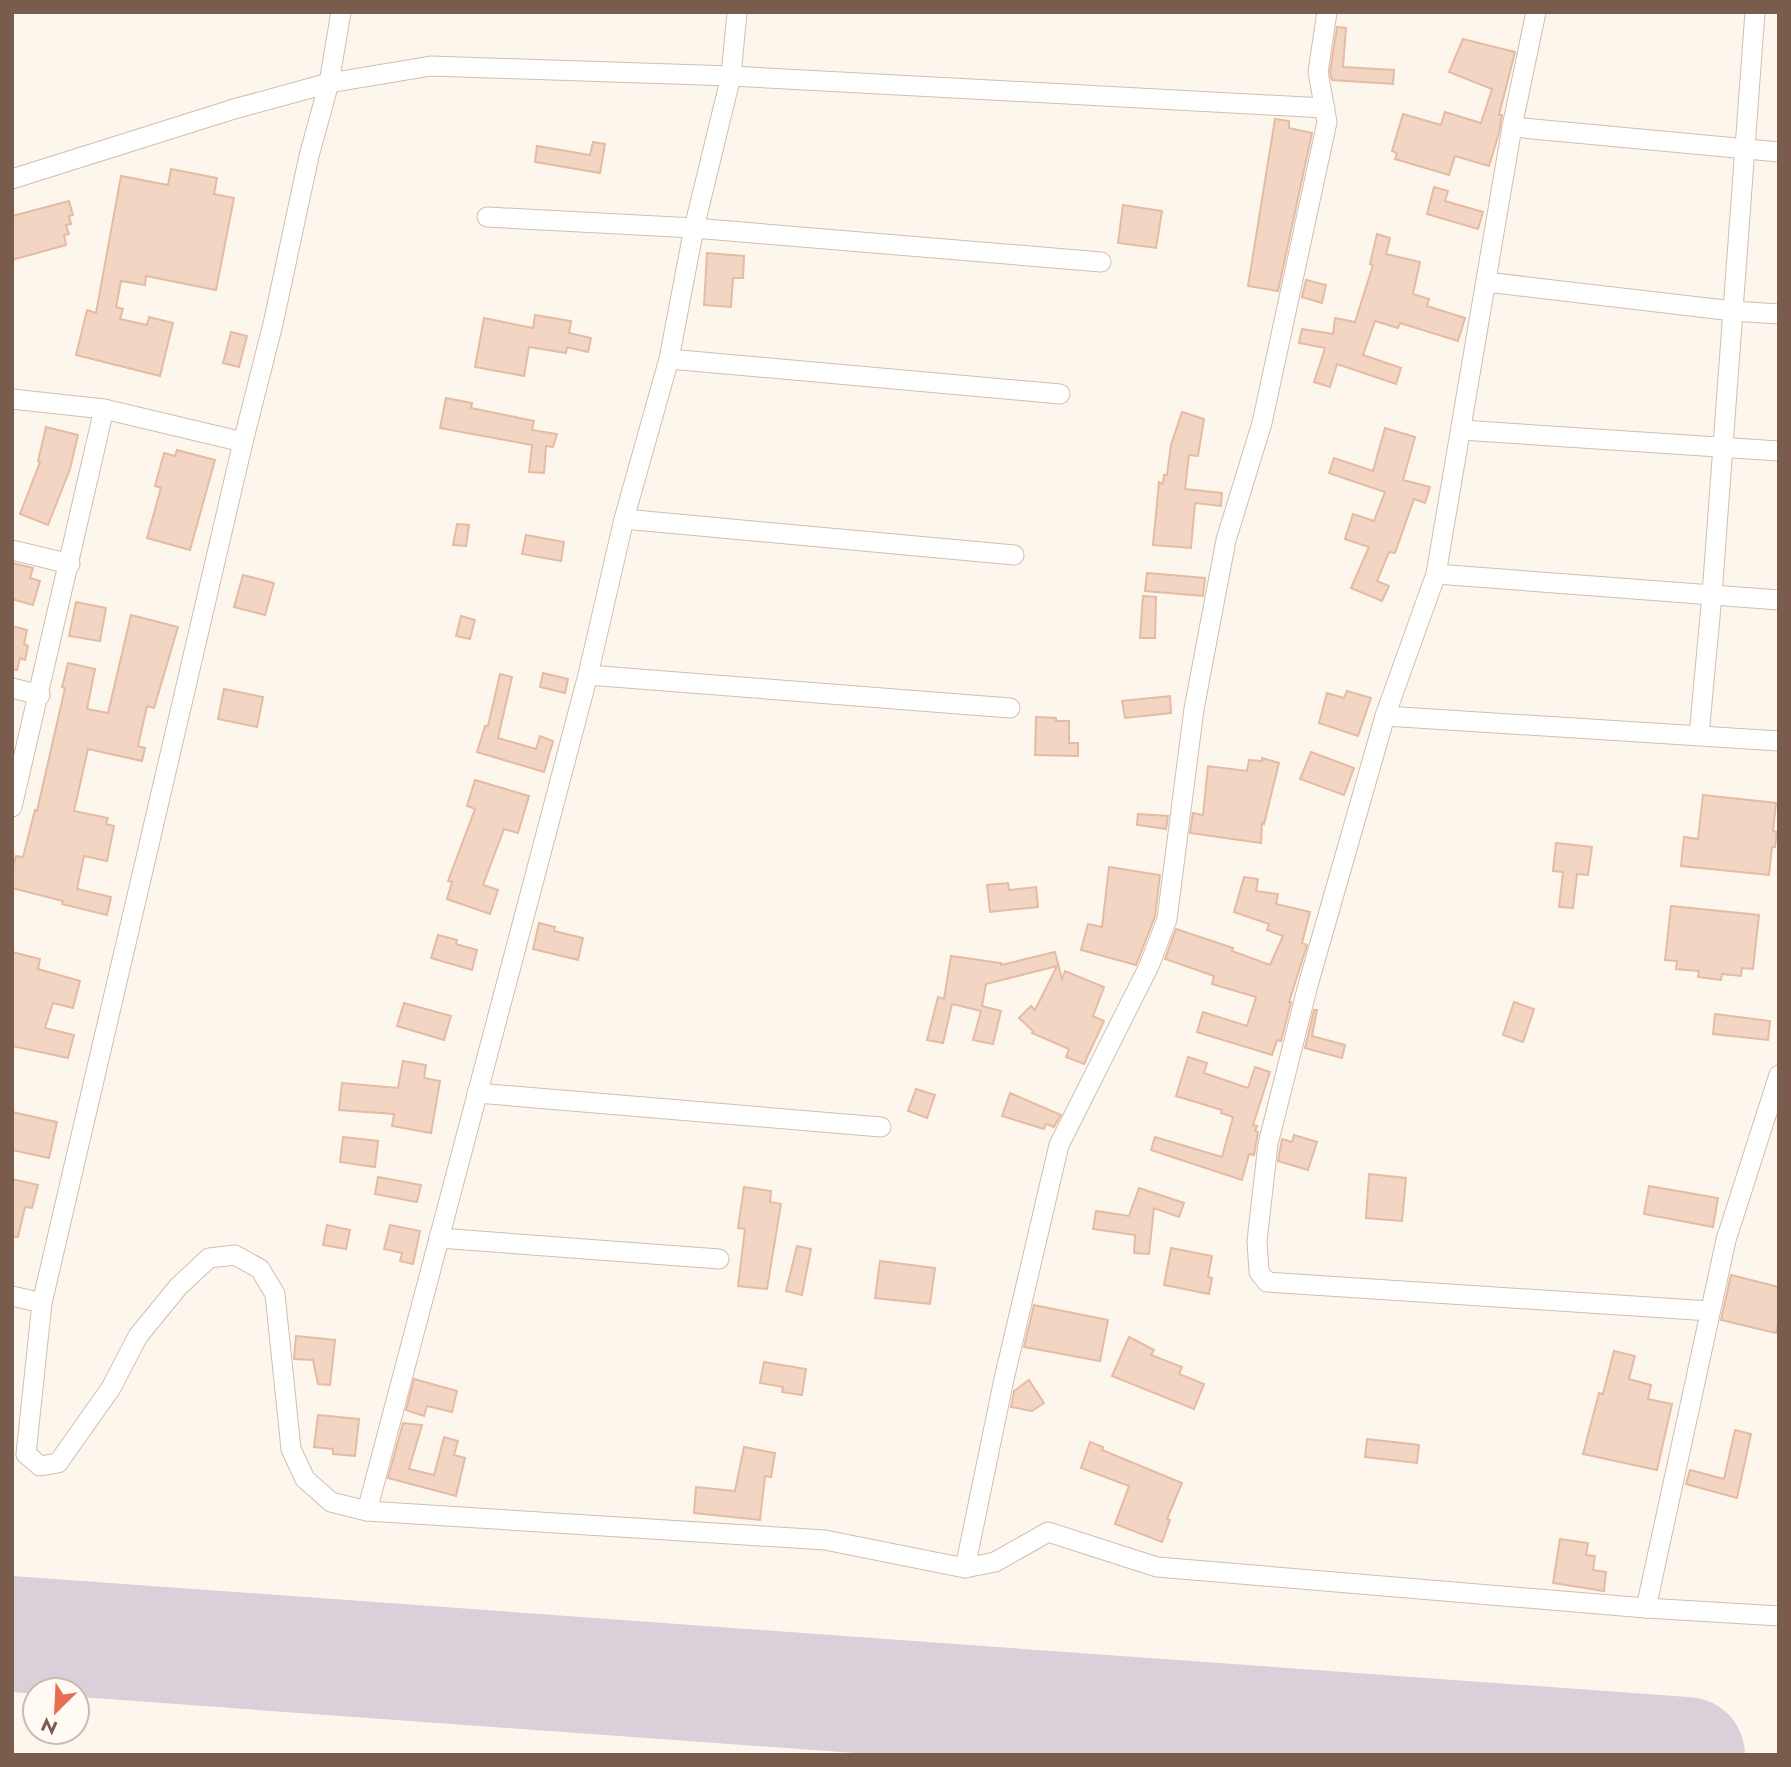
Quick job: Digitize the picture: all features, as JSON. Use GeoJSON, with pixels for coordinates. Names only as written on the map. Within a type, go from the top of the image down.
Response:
{"type":"FeatureCollection","features":[{"type":"Feature","properties":{"kind":"street"},"geometry":{"type":"LineString","coordinates":[[341,12],[329,83],[309,156],[273,324],[42,1303],[26,1454],[40,1466],[58,1463],[111,1388],[138,1336],[178,1287],[209,1258],[235,1255],[260,1269],[275,1294],[291,1449],[305,1479],[331,1502],[367,1511],[825,1540],[965,1568],[995,1562],[1048,1532],[1157,1567],[1646,1608],[1779,1616]]}},
{"type":"Feature","properties":{"kind":"street"},"geometry":{"type":"LineString","coordinates":[[367,1511],[588,675],[624,519],[669,359],[694,228],[731,76],[737,12]]}},
{"type":"Feature","properties":{"kind":"street"},"geometry":{"type":"LineString","coordinates":[[965,1568],[1004,1379],[1059,1145],[1149,966],[1167,919],[1194,709],[1226,540],[1262,423],[1327,122],[1318,72],[1327,12]]}},
{"type":"Feature","properties":{"kind":"street"},"geometry":{"type":"LineString","coordinates":[[1536,12],[1511,127],[1436,574],[1385,716],[1308,985],[1268,1144],[1257,1241],[1259,1272],[1267,1282],[1710,1311]]}},
{"type":"Feature","properties":{"kind":"street"},"geometry":{"type":"LineString","coordinates":[[1699,735],[1724,447],[1755,12]]}},
{"type":"Feature","properties":{"kind":"street"},"geometry":{"type":"LineString","coordinates":[[12,179],[234,109],[329,83],[431,66],[731,76],[1325,108]]}},
{"type":"Feature","properties":{"kind":"street"},"geometry":{"type":"LineString","coordinates":[[1511,127],[1779,152]]}},
{"type":"Feature","properties":{"kind":"street"},"geometry":{"type":"LineString","coordinates":[[487,217],[694,228],[1101,262]]}},
{"type":"Feature","properties":{"kind":"street"},"geometry":{"type":"LineString","coordinates":[[1486,282],[1779,314]]}},
{"type":"Feature","properties":{"kind":"street"},"geometry":{"type":"LineString","coordinates":[[669,359],[1060,394]]}},
{"type":"Feature","properties":{"kind":"street"},"geometry":{"type":"LineString","coordinates":[[12,399],[104,409],[243,442]]}},
{"type":"Feature","properties":{"kind":"street"},"geometry":{"type":"LineString","coordinates":[[12,807],[104,409]]}},
{"type":"Feature","properties":{"kind":"street"},"geometry":{"type":"LineString","coordinates":[[1461,430],[1779,451]]}},
{"type":"Feature","properties":{"kind":"street"},"geometry":{"type":"LineString","coordinates":[[624,519],[1014,555]]}},
{"type":"Feature","properties":{"kind":"street"},"geometry":{"type":"LineString","coordinates":[[12,550],[69,564]]}},
{"type":"Feature","properties":{"kind":"street"},"geometry":{"type":"LineString","coordinates":[[1436,574],[1779,600]]}},
{"type":"Feature","properties":{"kind":"street"},"geometry":{"type":"LineString","coordinates":[[588,675],[1010,708]]}},
{"type":"Feature","properties":{"kind":"street"},"geometry":{"type":"LineString","coordinates":[[12,688],[40,695]]}},
{"type":"Feature","properties":{"kind":"street"},"geometry":{"type":"LineString","coordinates":[[1385,716],[1779,741]]}},
{"type":"Feature","properties":{"kind":"street"},"geometry":{"type":"LineString","coordinates":[[1646,1608],[1726,1240],[1779,1075]]}},
{"type":"Feature","properties":{"kind":"street"},"geometry":{"type":"LineString","coordinates":[[477,1093],[881,1127]]}},
{"type":"Feature","properties":{"kind":"street"},"geometry":{"type":"LineString","coordinates":[[439,1238],[719,1259]]}},
{"type":"Feature","properties":{"kind":"street"},"geometry":{"type":"LineString","coordinates":[[12,1296],[42,1303]]}},
{"type":"Feature","properties":{"kind":"building"},"geometry":{"type":"Polygon","coordinates":[[[1337,27],[1346,28],[1343,67],[1394,70],[1393,84],[1332,80],[1330,72],[1337,27]]]}},
{"type":"Feature","properties":{"kind":"building"},"geometry":{"type":"Polygon","coordinates":[[[1463,39],[1515,52],[1499,115],[1502,115],[1499,133],[1489,166],[1455,156],[1449,175],[1395,159],[1397,153],[1392,151],[1403,114],[1441,125],[1445,112],[1481,123],[1492,89],[1449,72],[1463,39]]]}},
{"type":"Feature","properties":{"kind":"building"},"geometry":{"type":"Polygon","coordinates":[[[1275,119],[1289,121],[1289,128],[1312,133],[1278,291],[1248,286],[1275,119]]]}},
{"type":"Feature","properties":{"kind":"building"},"geometry":{"type":"Polygon","coordinates":[[[593,142],[605,144],[600,173],[535,162],[537,146],[590,155],[593,142]]]}},
{"type":"Feature","properties":{"kind":"building"},"geometry":{"type":"Polygon","coordinates":[[[171,169],[217,178],[214,194],[234,198],[216,290],[146,276],[145,285],[121,281],[116,307],[123,309],[120,319],[147,325],[149,317],[173,323],[160,376],[76,355],[87,310],[96,313],[121,176],[168,185],[171,169]]]}},
{"type":"Feature","properties":{"kind":"building"},"geometry":{"type":"Polygon","coordinates":[[[1434,187],[1448,191],[1445,201],[1483,212],[1478,229],[1427,214],[1434,187]]]}},
{"type":"Feature","properties":{"kind":"building"},"geometry":{"type":"Polygon","coordinates":[[[69,201],[73,215],[69,216],[71,224],[66,225],[69,234],[64,235],[66,245],[12,260],[12,216],[69,201]]]}},
{"type":"Feature","properties":{"kind":"building"},"geometry":{"type":"Polygon","coordinates":[[[1123,205],[1162,211],[1156,248],[1118,243],[1123,205]]]}},
{"type":"Feature","properties":{"kind":"building"},"geometry":{"type":"Polygon","coordinates":[[[1377,234],[1390,238],[1386,254],[1420,262],[1413,294],[1429,299],[1427,306],[1465,318],[1458,341],[1400,323],[1398,328],[1375,321],[1363,355],[1401,368],[1396,384],[1337,364],[1330,387],[1314,382],[1325,348],[1299,343],[1302,329],[1333,334],[1335,318],[1355,322],[1373,265],[1370,264],[1377,234]]]}},
{"type":"Feature","properties":{"kind":"building"},"geometry":{"type":"Polygon","coordinates":[[[707,253],[744,256],[743,278],[733,278],[731,307],[704,305],[707,253]]]}},
{"type":"Feature","properties":{"kind":"building"},"geometry":{"type":"Polygon","coordinates":[[[1306,280],[1326,285],[1322,303],[1302,297],[1306,280]]]}},
{"type":"Feature","properties":{"kind":"building"},"geometry":{"type":"Polygon","coordinates":[[[535,315],[571,321],[569,333],[591,338],[588,352],[567,347],[566,353],[529,347],[524,376],[475,367],[484,318],[533,328],[535,315]]]}},
{"type":"Feature","properties":{"kind":"building"},"geometry":{"type":"Polygon","coordinates":[[[231,332],[247,336],[239,367],[223,363],[231,332]]]}},
{"type":"Feature","properties":{"kind":"building"},"geometry":{"type":"Polygon","coordinates":[[[446,398],[472,403],[471,408],[534,421],[532,430],[557,434],[553,447],[546,446],[544,473],[529,472],[532,445],[440,428],[446,398]]]}},
{"type":"Feature","properties":{"kind":"building"},"geometry":{"type":"Polygon","coordinates":[[[1182,412],[1204,419],[1198,456],[1189,455],[1185,489],[1222,493],[1221,506],[1195,503],[1191,548],[1153,545],[1159,482],[1163,484],[1164,475],[1167,475],[1171,445],[1182,412]]]}},
{"type":"Feature","properties":{"kind":"building"},"geometry":{"type":"Polygon","coordinates":[[[46,427],[78,435],[70,469],[48,525],[20,514],[40,462],[38,461],[46,427]]]}},
{"type":"Feature","properties":{"kind":"building"},"geometry":{"type":"Polygon","coordinates":[[[1385,428],[1415,437],[1403,480],[1430,487],[1425,503],[1414,499],[1395,553],[1389,552],[1377,581],[1389,586],[1382,601],[1351,588],[1369,547],[1345,539],[1353,514],[1374,521],[1385,492],[1329,473],[1334,458],[1373,471],[1385,428]]]}},
{"type":"Feature","properties":{"kind":"building"},"geometry":{"type":"Polygon","coordinates":[[[177,450],[215,460],[190,550],[147,538],[161,488],[155,486],[164,453],[175,456],[177,450]]]}},
{"type":"Feature","properties":{"kind":"building"},"geometry":{"type":"Polygon","coordinates":[[[457,524],[469,525],[466,546],[453,545],[457,524]]]}},
{"type":"Feature","properties":{"kind":"building"},"geometry":{"type":"Polygon","coordinates":[[[526,535],[564,542],[561,561],[522,554],[526,535]]]}},
{"type":"Feature","properties":{"kind":"building"},"geometry":{"type":"Polygon","coordinates":[[[12,563],[33,568],[30,578],[40,581],[33,605],[12,599],[12,563]]]}},
{"type":"Feature","properties":{"kind":"building"},"geometry":{"type":"Polygon","coordinates":[[[1147,573],[1205,578],[1203,596],[1145,591],[1147,573]]]}},
{"type":"Feature","properties":{"kind":"building"},"geometry":{"type":"Polygon","coordinates":[[[243,575],[274,583],[265,615],[234,607],[243,575]]]}},
{"type":"Feature","properties":{"kind":"building"},"geometry":{"type":"Polygon","coordinates":[[[1143,596],[1156,597],[1155,638],[1140,638],[1143,596]]]}},
{"type":"Feature","properties":{"kind":"building"},"geometry":{"type":"Polygon","coordinates":[[[76,602],[106,608],[100,641],[69,636],[76,602]]]}},
{"type":"Feature","properties":{"kind":"building"},"geometry":{"type":"Polygon","coordinates":[[[131,615],[178,627],[154,708],[147,706],[138,746],[145,748],[142,761],[88,749],[74,811],[108,818],[106,824],[114,826],[107,861],[84,856],[77,889],[111,897],[107,915],[12,888],[12,871],[16,856],[23,857],[35,810],[37,811],[65,688],[62,687],[68,663],[95,669],[87,709],[108,713],[131,615]]]}},
{"type":"Feature","properties":{"kind":"building"},"geometry":{"type":"Polygon","coordinates":[[[461,616],[475,620],[470,639],[456,636],[461,616]]]}},
{"type":"Feature","properties":{"kind":"building"},"geometry":{"type":"Polygon","coordinates":[[[12,626],[27,630],[25,660],[20,658],[17,670],[12,669],[12,626]]]}},
{"type":"Feature","properties":{"kind":"building"},"geometry":{"type":"Polygon","coordinates":[[[543,673],[568,679],[565,693],[540,687],[543,673]]]}},
{"type":"Feature","properties":{"kind":"building"},"geometry":{"type":"Polygon","coordinates":[[[500,674],[512,677],[498,738],[536,749],[540,736],[553,741],[544,772],[477,752],[485,726],[488,726],[500,674]]]}},
{"type":"Feature","properties":{"kind":"building"},"geometry":{"type":"Polygon","coordinates":[[[224,689],[263,697],[257,727],[218,719],[224,689]]]}},
{"type":"Feature","properties":{"kind":"building"},"geometry":{"type":"Polygon","coordinates":[[[1347,691],[1371,698],[1358,736],[1319,723],[1327,693],[1344,698],[1347,691]]]}},
{"type":"Feature","properties":{"kind":"building"},"geometry":{"type":"Polygon","coordinates":[[[1170,696],[1171,713],[1125,718],[1122,701],[1170,696]]]}},
{"type":"Feature","properties":{"kind":"building"},"geometry":{"type":"Polygon","coordinates":[[[1036,717],[1069,721],[1069,743],[1078,743],[1078,756],[1035,755],[1036,717]]]}},
{"type":"Feature","properties":{"kind":"building"},"geometry":{"type":"Polygon","coordinates":[[[1311,752],[1354,768],[1344,795],[1300,779],[1311,752]]]}},
{"type":"Feature","properties":{"kind":"building"},"geometry":{"type":"Polygon","coordinates":[[[1262,758],[1279,763],[1264,824],[1262,823],[1261,843],[1190,833],[1193,813],[1203,815],[1208,766],[1247,771],[1249,760],[1262,761],[1262,758]]]}},
{"type":"Feature","properties":{"kind":"building"},"geometry":{"type":"Polygon","coordinates":[[[475,780],[529,796],[518,833],[504,829],[483,885],[498,890],[490,914],[447,899],[452,882],[448,881],[475,809],[467,806],[475,780]]]}},
{"type":"Feature","properties":{"kind":"building"},"geometry":{"type":"Polygon","coordinates":[[[1703,795],[1776,803],[1773,831],[1777,832],[1775,847],[1772,847],[1769,875],[1681,866],[1684,837],[1698,839],[1703,795]]]}},
{"type":"Feature","properties":{"kind":"building"},"geometry":{"type":"Polygon","coordinates":[[[1138,814],[1168,816],[1166,829],[1137,825],[1138,814]]]}},
{"type":"Feature","properties":{"kind":"building"},"geometry":{"type":"Polygon","coordinates":[[[1556,843],[1592,847],[1588,875],[1577,874],[1573,908],[1559,907],[1563,872],[1553,871],[1556,843]]]}},
{"type":"Feature","properties":{"kind":"building"},"geometry":{"type":"Polygon","coordinates":[[[1109,867],[1160,875],[1155,916],[1136,965],[1081,950],[1088,924],[1102,927],[1109,867]]]}},
{"type":"Feature","properties":{"kind":"building"},"geometry":{"type":"Polygon","coordinates":[[[1244,877],[1258,879],[1256,891],[1278,894],[1276,904],[1310,912],[1302,943],[1307,945],[1289,1002],[1281,1041],[1277,1040],[1272,1055],[1197,1032],[1203,1012],[1247,1026],[1256,997],[1212,984],[1214,976],[1165,959],[1176,929],[1233,948],[1232,951],[1270,965],[1283,936],[1267,930],[1269,924],[1234,912],[1244,877]]]}},
{"type":"Feature","properties":{"kind":"building"},"geometry":{"type":"Polygon","coordinates":[[[1008,883],[1009,890],[1036,887],[1038,907],[990,912],[987,885],[1008,883]]]}},
{"type":"Feature","properties":{"kind":"building"},"geometry":{"type":"Polygon","coordinates":[[[1671,906],[1759,915],[1753,969],[1742,968],[1741,976],[1722,974],[1721,980],[1698,977],[1699,971],[1676,969],[1677,961],[1665,960],[1671,906]]]}},
{"type":"Feature","properties":{"kind":"building"},"geometry":{"type":"Polygon","coordinates":[[[539,923],[555,927],[554,931],[583,938],[578,960],[533,949],[539,923]]]}},
{"type":"Feature","properties":{"kind":"building"},"geometry":{"type":"Polygon","coordinates":[[[438,935],[457,940],[456,944],[477,950],[472,970],[431,958],[438,935]]]}},
{"type":"Feature","properties":{"kind":"building"},"geometry":{"type":"Polygon","coordinates":[[[12,952],[40,959],[38,969],[80,981],[73,1008],[53,1003],[45,1028],[74,1035],[68,1058],[12,1046],[12,952]]]}},
{"type":"Feature","properties":{"kind":"building"},"geometry":{"type":"Polygon","coordinates":[[[1055,952],[1062,979],[1065,971],[1104,987],[1093,1016],[1104,1021],[1084,1064],[1066,1057],[1069,1049],[1032,1033],[1019,1018],[1031,1006],[1035,1010],[1057,966],[986,984],[982,1006],[1001,1011],[993,1044],[973,1040],[981,1011],[952,1004],[943,1043],[927,1040],[938,997],[944,999],[951,956],[1001,965],[1055,952]]]}},
{"type":"Feature","properties":{"kind":"building"},"geometry":{"type":"Polygon","coordinates":[[[1514,1002],[1534,1009],[1523,1042],[1503,1035],[1514,1002]]]}},
{"type":"Feature","properties":{"kind":"building"},"geometry":{"type":"Polygon","coordinates":[[[404,1003],[451,1016],[444,1040],[397,1026],[404,1003]]]}},
{"type":"Feature","properties":{"kind":"building"},"geometry":{"type":"Polygon","coordinates":[[[1314,1010],[1317,1010],[1312,1036],[1345,1045],[1342,1058],[1305,1048],[1314,1010]]]}},
{"type":"Feature","properties":{"kind":"building"},"geometry":{"type":"Polygon","coordinates":[[[1715,1014],[1770,1021],[1768,1040],[1713,1034],[1715,1014]]]}},
{"type":"Feature","properties":{"kind":"building"},"geometry":{"type":"Polygon","coordinates":[[[1188,1057],[1207,1063],[1204,1073],[1248,1088],[1255,1067],[1270,1072],[1253,1125],[1257,1126],[1255,1131],[1258,1132],[1254,1155],[1249,1154],[1242,1180],[1151,1150],[1155,1137],[1222,1157],[1233,1117],[1221,1113],[1222,1110],[1176,1096],[1188,1057]]]}},
{"type":"Feature","properties":{"kind":"building"},"geometry":{"type":"Polygon","coordinates":[[[403,1061],[426,1065],[424,1078],[440,1081],[431,1133],[392,1126],[394,1114],[339,1110],[342,1083],[398,1088],[403,1061]]]}},
{"type":"Feature","properties":{"kind":"building"},"geometry":{"type":"Polygon","coordinates":[[[916,1089],[935,1095],[927,1118],[908,1111],[916,1089]]]}},
{"type":"Feature","properties":{"kind":"building"},"geometry":{"type":"Polygon","coordinates":[[[1010,1093],[1061,1115],[1054,1127],[1046,1124],[1044,1129],[1002,1116],[1010,1093]]]}},
{"type":"Feature","properties":{"kind":"building"},"geometry":{"type":"Polygon","coordinates":[[[12,1112],[57,1122],[49,1158],[12,1150],[12,1112]]]}},
{"type":"Feature","properties":{"kind":"building"},"geometry":{"type":"Polygon","coordinates":[[[1294,1135],[1317,1142],[1308,1170],[1278,1161],[1282,1139],[1292,1142],[1294,1135]]]}},
{"type":"Feature","properties":{"kind":"building"},"geometry":{"type":"Polygon","coordinates":[[[343,1137],[378,1141],[375,1167],[340,1162],[343,1137]]]}},
{"type":"Feature","properties":{"kind":"building"},"geometry":{"type":"Polygon","coordinates":[[[1369,1174],[1406,1178],[1402,1221],[1366,1218],[1369,1174]]]}},
{"type":"Feature","properties":{"kind":"building"},"geometry":{"type":"Polygon","coordinates":[[[378,1177],[421,1185],[417,1202],[375,1194],[378,1177]]]}},
{"type":"Feature","properties":{"kind":"building"},"geometry":{"type":"Polygon","coordinates":[[[12,1179],[38,1185],[32,1208],[25,1207],[18,1237],[12,1237],[12,1179]]]}},
{"type":"Feature","properties":{"kind":"building"},"geometry":{"type":"Polygon","coordinates":[[[1649,1186],[1718,1198],[1713,1227],[1644,1214],[1649,1186]]]}},
{"type":"Feature","properties":{"kind":"building"},"geometry":{"type":"Polygon","coordinates":[[[744,1187],[771,1191],[770,1202],[781,1204],[767,1289],[738,1286],[745,1229],[738,1228],[744,1187]]]}},
{"type":"Feature","properties":{"kind":"building"},"geometry":{"type":"Polygon","coordinates":[[[1139,1188],[1184,1203],[1179,1217],[1154,1208],[1149,1254],[1134,1253],[1135,1235],[1093,1229],[1096,1211],[1129,1216],[1139,1188]]]}},
{"type":"Feature","properties":{"kind":"building"},"geometry":{"type":"Polygon","coordinates":[[[327,1225],[350,1230],[346,1249],[323,1245],[327,1225]]]}},
{"type":"Feature","properties":{"kind":"building"},"geometry":{"type":"Polygon","coordinates":[[[390,1225],[420,1231],[413,1264],[400,1261],[402,1253],[384,1249],[390,1225]]]}},
{"type":"Feature","properties":{"kind":"building"},"geometry":{"type":"Polygon","coordinates":[[[797,1246],[811,1249],[802,1295],[786,1291],[797,1246]]]}},
{"type":"Feature","properties":{"kind":"building"},"geometry":{"type":"Polygon","coordinates":[[[1171,1248],[1212,1256],[1208,1277],[1212,1278],[1209,1294],[1164,1285],[1171,1248]]]}},
{"type":"Feature","properties":{"kind":"building"},"geometry":{"type":"Polygon","coordinates":[[[880,1261],[935,1268],[930,1304],[875,1298],[880,1261]]]}},
{"type":"Feature","properties":{"kind":"building"},"geometry":{"type":"Polygon","coordinates":[[[1731,1275],[1779,1287],[1779,1320],[1776,1333],[1721,1320],[1731,1275]]]}},
{"type":"Feature","properties":{"kind":"building"},"geometry":{"type":"Polygon","coordinates":[[[1034,1305],[1108,1320],[1100,1361],[1024,1347],[1034,1305]]]}},
{"type":"Feature","properties":{"kind":"building"},"geometry":{"type":"Polygon","coordinates":[[[296,1336],[335,1340],[330,1385],[318,1384],[313,1360],[294,1359],[296,1336]]]}},
{"type":"Feature","properties":{"kind":"building"},"geometry":{"type":"Polygon","coordinates":[[[1129,1337],[1154,1350],[1151,1355],[1182,1367],[1179,1374],[1204,1384],[1194,1409],[1112,1376],[1129,1337]]]}},
{"type":"Feature","properties":{"kind":"building"},"geometry":{"type":"Polygon","coordinates":[[[1614,1351],[1635,1356],[1629,1379],[1651,1385],[1648,1399],[1672,1404],[1657,1470],[1583,1454],[1599,1393],[1603,1394],[1614,1351]]]}},
{"type":"Feature","properties":{"kind":"building"},"geometry":{"type":"Polygon","coordinates":[[[764,1362],[806,1369],[802,1395],[782,1392],[783,1387],[760,1383],[764,1362]]]}},
{"type":"Feature","properties":{"kind":"building"},"geometry":{"type":"Polygon","coordinates":[[[414,1379],[457,1391],[452,1412],[427,1406],[424,1416],[406,1410],[414,1379]]]}},
{"type":"Feature","properties":{"kind":"building"},"geometry":{"type":"Polygon","coordinates":[[[1029,1380],[1044,1403],[1032,1411],[1011,1407],[1014,1391],[1029,1380]]]}},
{"type":"Feature","properties":{"kind":"building"},"geometry":{"type":"Polygon","coordinates":[[[318,1415],[359,1419],[355,1456],[333,1454],[333,1449],[314,1447],[318,1415]]]}},
{"type":"Feature","properties":{"kind":"building"},"geometry":{"type":"Polygon","coordinates":[[[403,1423],[422,1425],[409,1469],[434,1475],[444,1437],[458,1441],[454,1455],[465,1458],[456,1496],[388,1478],[403,1423]]]}},
{"type":"Feature","properties":{"kind":"building"},"geometry":{"type":"Polygon","coordinates":[[[1735,1430],[1751,1434],[1737,1498],[1686,1484],[1690,1470],[1724,1479],[1735,1430]]]}},
{"type":"Feature","properties":{"kind":"building"},"geometry":{"type":"Polygon","coordinates":[[[1367,1439],[1419,1445],[1417,1463],[1365,1457],[1367,1439]]]}},
{"type":"Feature","properties":{"kind":"building"},"geometry":{"type":"Polygon","coordinates":[[[1090,1442],[1103,1447],[1102,1450],[1182,1483],[1167,1519],[1170,1520],[1162,1542],[1115,1524],[1129,1486],[1081,1468],[1090,1442]]]}},
{"type":"Feature","properties":{"kind":"building"},"geometry":{"type":"Polygon","coordinates":[[[744,1447],[775,1453],[771,1477],[765,1476],[760,1520],[694,1513],[696,1487],[735,1491],[744,1447]]]}},
{"type":"Feature","properties":{"kind":"building"},"geometry":{"type":"Polygon","coordinates":[[[1560,1539],[1588,1543],[1586,1555],[1595,1556],[1593,1570],[1606,1572],[1604,1591],[1553,1583],[1560,1539]]]}},
{"type":"Feature","properties":{"kind":"runway"},"geometry":{"type":"LineString","coordinates":[[12,1634],[1687,1755]]}}]}
